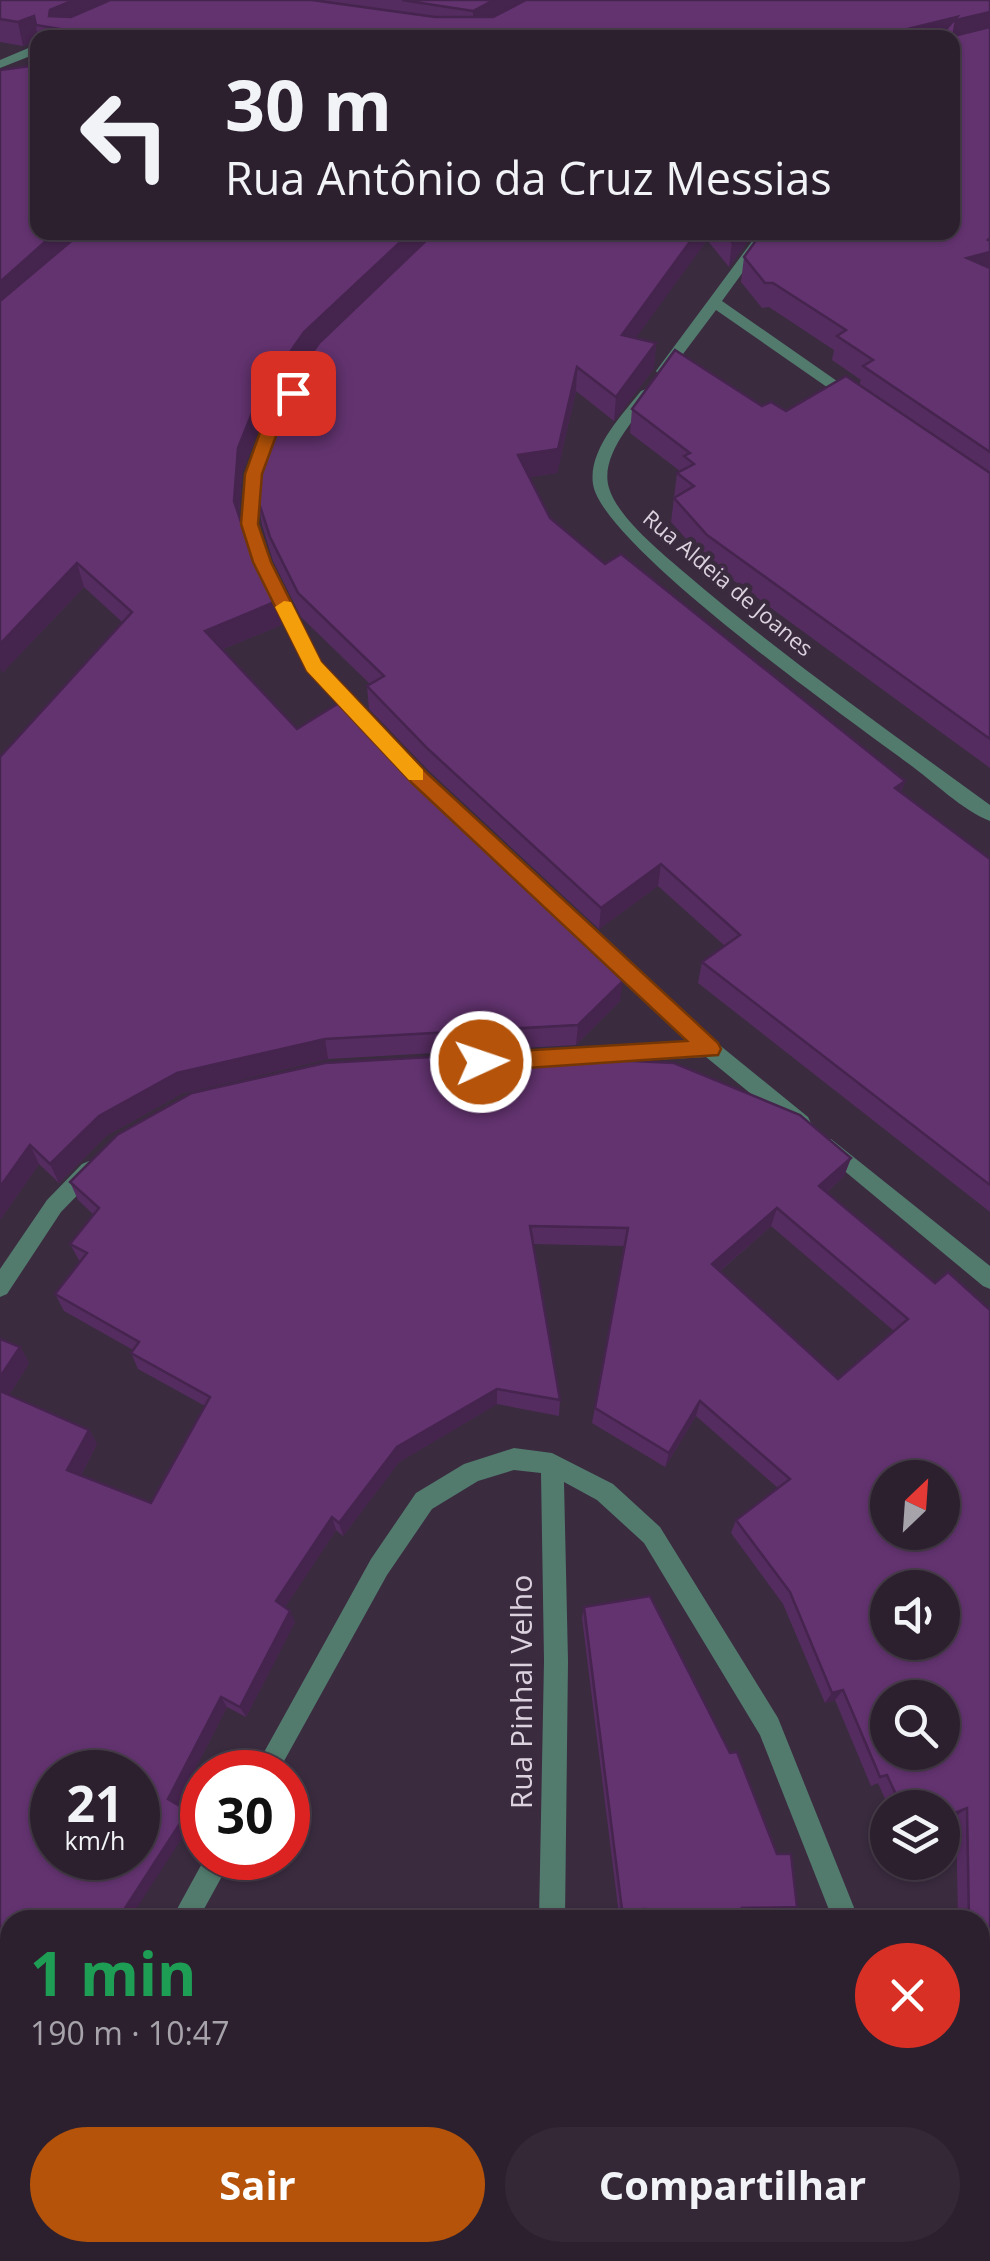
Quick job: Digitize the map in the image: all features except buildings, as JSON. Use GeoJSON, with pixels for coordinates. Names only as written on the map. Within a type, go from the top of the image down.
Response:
{"type":"FeatureCollection","features":[{"type":"Feature","properties":{"kind":"street"},"geometry":{"type":"LineString","coordinates":[[0,64],[30,51]]}},
{"type":"Feature","properties":{"kind":"street","name":"Rua Aldeia de Joanes"},"geometry":{"type":"LineString","coordinates":[[760,240],[621,428],[602,470],[600,488],[612,512],[639,544],[771,651],[990,814]]}},
{"type":"Feature","properties":{"kind":"street"},"geometry":{"type":"LineString","coordinates":[[712,301],[864,406]]}},
{"type":"Feature","properties":{"kind":"street"},"geometry":{"type":"LineString","coordinates":[[282,409],[271,424],[253,474],[250,524],[262,562],[313,666],[380,737]]}},
{"type":"Feature","properties":{"kind":"street"},"geometry":{"type":"LineString","coordinates":[[551,900],[710,1049],[990,1279]]}},
{"type":"Feature","properties":{"kind":"street"},"geometry":{"type":"LineString","coordinates":[[500,1061],[710,1049]]}},
{"type":"Feature","properties":{"kind":"street"},"geometry":{"type":"LineString","coordinates":[[0,1288],[54,1206],[102,1157]]}},
{"type":"Feature","properties":{"kind":"street"},"geometry":{"type":"LineString","coordinates":[[278,1750],[379,1567],[424,1500],[472,1472],[514,1458],[552,1464],[605,1492],[652,1536],[769,1727],[842,1910]]}},
{"type":"Feature","properties":{"kind":"street","name":"Rua Pinhal Velho"},"geometry":{"type":"LineString","coordinates":[[552,1464],[556,1661],[552,1910]]}},
{"type":"Feature","properties":{"kind":"street"},"geometry":{"type":"LineString","coordinates":[[189,1910],[206,1880]]}},
{"type":"Feature","properties":{"kind":"slow traffic"},"geometry":{"type":"LineString","coordinates":[[284,607],[313,666],[416,775]]}},
{"type":"Feature","properties":{"kind":"route"},"geometry":{"type":"LineString","coordinates":[[293,393],[271,424],[253,474],[250,524],[262,562],[313,666],[420,779],[710,1049],[481,1062]]}}]}
